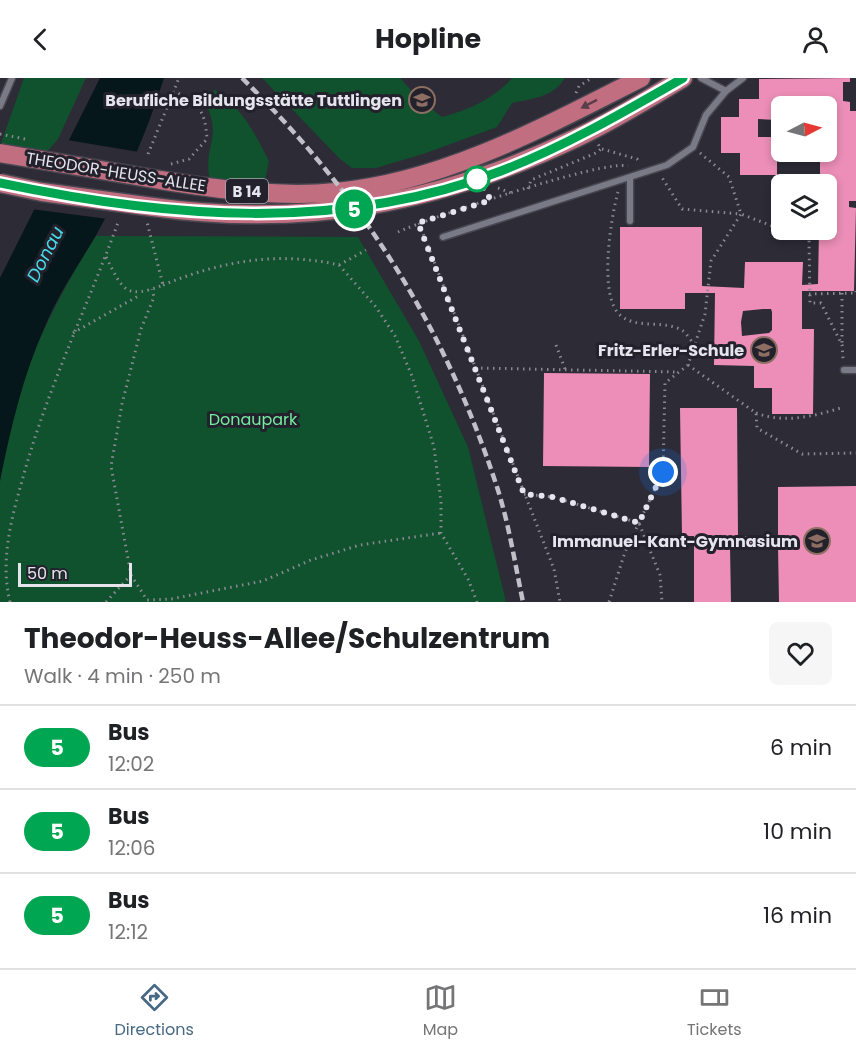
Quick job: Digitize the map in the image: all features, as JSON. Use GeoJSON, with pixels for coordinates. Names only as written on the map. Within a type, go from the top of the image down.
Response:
{"type":"FeatureCollection","features":[{"type":"Feature","properties":{"kind":"main road","name":"THEODOR-HEUSS-ALLEE"},"geometry":{"type":"LineString","coordinates":[[0,153],[163,173],[224,190],[334,193],[365,188],[489,152],[641,78]]}},
{"type":"Feature","properties":{"kind":"main road","name":"THEODOR-HEUSS-ALLEE"},"geometry":{"type":"LineString","coordinates":[[0,183],[150,213],[297,214],[373,206],[501,171],[597,128],[683,78]]}},
{"type":"Feature","properties":{"kind":"lane"},"geometry":{"type":"LineString","coordinates":[[0,106],[12,78]]}},
{"type":"Feature","properties":{"kind":"lane"},"geometry":{"type":"LineString","coordinates":[[701,78],[726,91]]}},
{"type":"Feature","properties":{"kind":"lane"},"geometry":{"type":"LineString","coordinates":[[443,237],[667,165],[693,147],[706,115],[726,91],[743,78]]}},
{"type":"Feature","properties":{"kind":"lane"},"geometry":{"type":"LineString","coordinates":[[630,177],[630,221]]}},
{"type":"Feature","properties":{"kind":"lane"},"geometry":{"type":"LineString","coordinates":[[844,370],[856,370]]}},
{"type":"Feature","properties":{"kind":"path"},"geometry":{"type":"LineString","coordinates":[[148,154],[179,78]]}},
{"type":"Feature","properties":{"kind":"path"},"geometry":{"type":"LineString","coordinates":[[576,97],[579,86],[592,78]]}},
{"type":"Feature","properties":{"kind":"path"},"geometry":{"type":"LineString","coordinates":[[163,173],[189,159],[207,139],[206,116],[191,99],[174,91]]}},
{"type":"Feature","properties":{"kind":"path"},"geometry":{"type":"LineString","coordinates":[[598,144],[601,149]]}},
{"type":"Feature","properties":{"kind":"path"},"geometry":{"type":"LineString","coordinates":[[693,147],[729,177],[741,214]]}},
{"type":"Feature","properties":{"kind":"path"},"geometry":{"type":"LineString","coordinates":[[528,189],[531,180],[601,149],[637,159]]}},
{"type":"Feature","properties":{"kind":"path"},"geometry":{"type":"LineString","coordinates":[[398,232],[418,223],[601,167],[622,164],[646,172]]}},
{"type":"Feature","properties":{"kind":"path"},"geometry":{"type":"LineString","coordinates":[[657,168],[682,209],[741,214],[809,240],[810,303],[821,303],[842,345]]}},
{"type":"Feature","properties":{"kind":"path"},"geometry":{"type":"LineString","coordinates":[[621,181],[610,228],[608,259],[612,303],[621,316],[650,326],[666,325],[682,331],[695,345]]}},
{"type":"Feature","properties":{"kind":"path"},"geometry":{"type":"LineString","coordinates":[[150,213],[163,285]]}},
{"type":"Feature","properties":{"kind":"path"},"geometry":{"type":"LineString","coordinates":[[609,602],[625,552],[663,472],[665,383],[688,365],[705,314],[711,261],[741,214]]}},
{"type":"Feature","properties":{"kind":"path"},"geometry":{"type":"LineString","coordinates":[[10,602],[6,563],[10,524],[44,409],[119,220]]}},
{"type":"Feature","properties":{"kind":"path"},"geometry":{"type":"LineString","coordinates":[[418,223],[554,569],[560,602]]}},
{"type":"Feature","properties":{"kind":"path"},"geometry":{"type":"LineString","coordinates":[[73,334],[141,294],[219,266],[286,256],[339,265],[366,250]]}},
{"type":"Feature","properties":{"kind":"path"},"geometry":{"type":"LineString","coordinates":[[106,257],[118,282],[129,291],[141,294]]}},
{"type":"Feature","properties":{"kind":"path"},"geometry":{"type":"LineString","coordinates":[[339,265],[376,308],[395,336],[412,376],[434,447],[441,502],[441,533],[468,579],[477,602]]}},
{"type":"Feature","properties":{"kind":"path"},"geometry":{"type":"LineString","coordinates":[[152,289],[154,297],[141,329],[122,404],[111,466],[131,575],[147,600],[171,599],[263,581],[311,560],[360,545],[441,533]]}},
{"type":"Feature","properties":{"kind":"path"},"geometry":{"type":"LineString","coordinates":[[809,294],[856,293],[856,291]]}},
{"type":"Feature","properties":{"kind":"path"},"geometry":{"type":"LineString","coordinates":[[842,293],[844,370]]}},
{"type":"Feature","properties":{"kind":"path"},"geometry":{"type":"LineString","coordinates":[[556,345],[565,369]]}},
{"type":"Feature","properties":{"kind":"path"},"geometry":{"type":"LineString","coordinates":[[688,365],[756,412],[769,418],[807,418],[844,407]]}},
{"type":"Feature","properties":{"kind":"path"},"geometry":{"type":"LineString","coordinates":[[475,368],[680,372]]}},
{"type":"Feature","properties":{"kind":"path"},"geometry":{"type":"LineString","coordinates":[[756,412],[757,428],[802,454],[856,453]]}},
{"type":"Feature","properties":{"kind":"path"},"geometry":{"type":"LineString","coordinates":[[524,494],[553,497],[639,523]]}},
{"type":"Feature","properties":{"kind":"path"},"geometry":{"type":"LineString","coordinates":[[639,523],[660,575],[662,602]]}},
{"type":"Feature","properties":{"kind":"path"},"geometry":{"type":"LineString","coordinates":[[106,602],[131,575]]}},
{"type":"Feature","properties":{"kind":"green space"},"geometry":{"type":"Polygon","coordinates":[[[24,78],[86,78],[58,139],[47,152],[0,146],[24,78]]]}},
{"type":"Feature","properties":{"kind":"green space"},"geometry":{"type":"Polygon","coordinates":[[[262,78],[400,78],[420,100],[442,117],[480,103],[512,78],[565,78],[548,93],[512,103],[497,127],[426,153],[376,168],[352,168],[340,159],[262,78]]]}},
{"type":"Feature","properties":{"kind":"green space"},"geometry":{"type":"Polygon","coordinates":[[[215,90],[233,104],[258,141],[269,161],[265,180],[249,183],[210,181],[208,168],[213,132],[209,112],[203,99],[215,90]]]}},
{"type":"Feature","properties":{"kind":"green space","name":"Donaupark"},"geometry":{"type":"Polygon","coordinates":[[[96,236],[358,237],[419,341],[468,447],[506,602],[0,602],[0,483],[11,419],[33,354],[47,323],[96,236]]]}},
{"type":"Feature","properties":{"kind":"water","name":"Donau"},"geometry":{"type":"Polygon","coordinates":[[[100,78],[164,78],[125,179],[95,237],[57,301],[38,343],[18,401],[0,481],[0,278],[100,78]]]}},
{"type":"Feature","properties":{"kind":"pier"},"geometry":{"type":"Polygon","coordinates":[[[67,140],[139,152],[108,219],[31,209],[67,140]]]}},
{"type":"Feature","properties":{"kind":"building"},"geometry":{"type":"Polygon","coordinates":[[[850,78],[850,82],[843,82],[843,101],[850,102],[850,111],[856,111],[856,201],[849,201],[849,207],[856,208],[854,291],[802,291],[802,329],[814,329],[813,414],[772,414],[772,388],[754,388],[754,366],[714,365],[715,293],[685,293],[685,309],[620,309],[620,227],[702,227],[702,286],[744,288],[745,262],[803,262],[802,285],[818,284],[819,240],[837,240],[837,174],[820,174],[820,162],[837,162],[837,96],[771,96],[771,120],[758,119],[758,137],[771,137],[771,162],[777,162],[777,174],[740,175],[740,153],[721,153],[721,117],[739,117],[739,99],[759,99],[759,79],[850,78]],[[771,309],[743,311],[742,336],[769,333],[772,330],[771,309]]]}},
{"type":"Feature","properties":{"kind":"building"},"geometry":{"type":"Polygon","coordinates":[[[544,373],[650,374],[649,467],[543,466],[544,373]]]}},
{"type":"Feature","properties":{"kind":"building"},"geometry":{"type":"Polygon","coordinates":[[[680,408],[737,408],[738,536],[778,536],[778,487],[856,486],[856,602],[779,602],[778,546],[730,547],[731,602],[694,602],[694,536],[682,536],[680,408]]]}},
{"type":"Feature","properties":{"kind":"railway"},"geometry":{"type":"LineString","coordinates":[[242,78],[286,123],[362,217],[395,266],[425,318],[452,371],[497,487],[523,602]]}},
{"type":"Feature","properties":{"kind":"bus line","name":"5"},"geometry":{"type":"LineString","coordinates":[[0,183],[103,201],[215,214],[297,214],[351,210],[446,188],[501,171],[576,139],[683,78]]}},
{"type":"Feature","properties":{"kind":"place","name":"Berufliche Bildungsstätte Tuttlingen"},"geometry":{"type":"Point","coordinates":[422,100]}},
{"type":"Feature","properties":{"kind":"place","name":"Fritz-Erler-Schule"},"geometry":{"type":"Point","coordinates":[764,350]}},
{"type":"Feature","properties":{"kind":"place","name":"Immanuel-Kant-Gymnasium"},"geometry":{"type":"Point","coordinates":[817,541]}},
{"type":"Feature","properties":{"kind":"route"},"geometry":{"type":"LineString","coordinates":[[477,179],[491,200],[418,223],[524,494],[553,497],[639,523],[663,472]]}}]}
